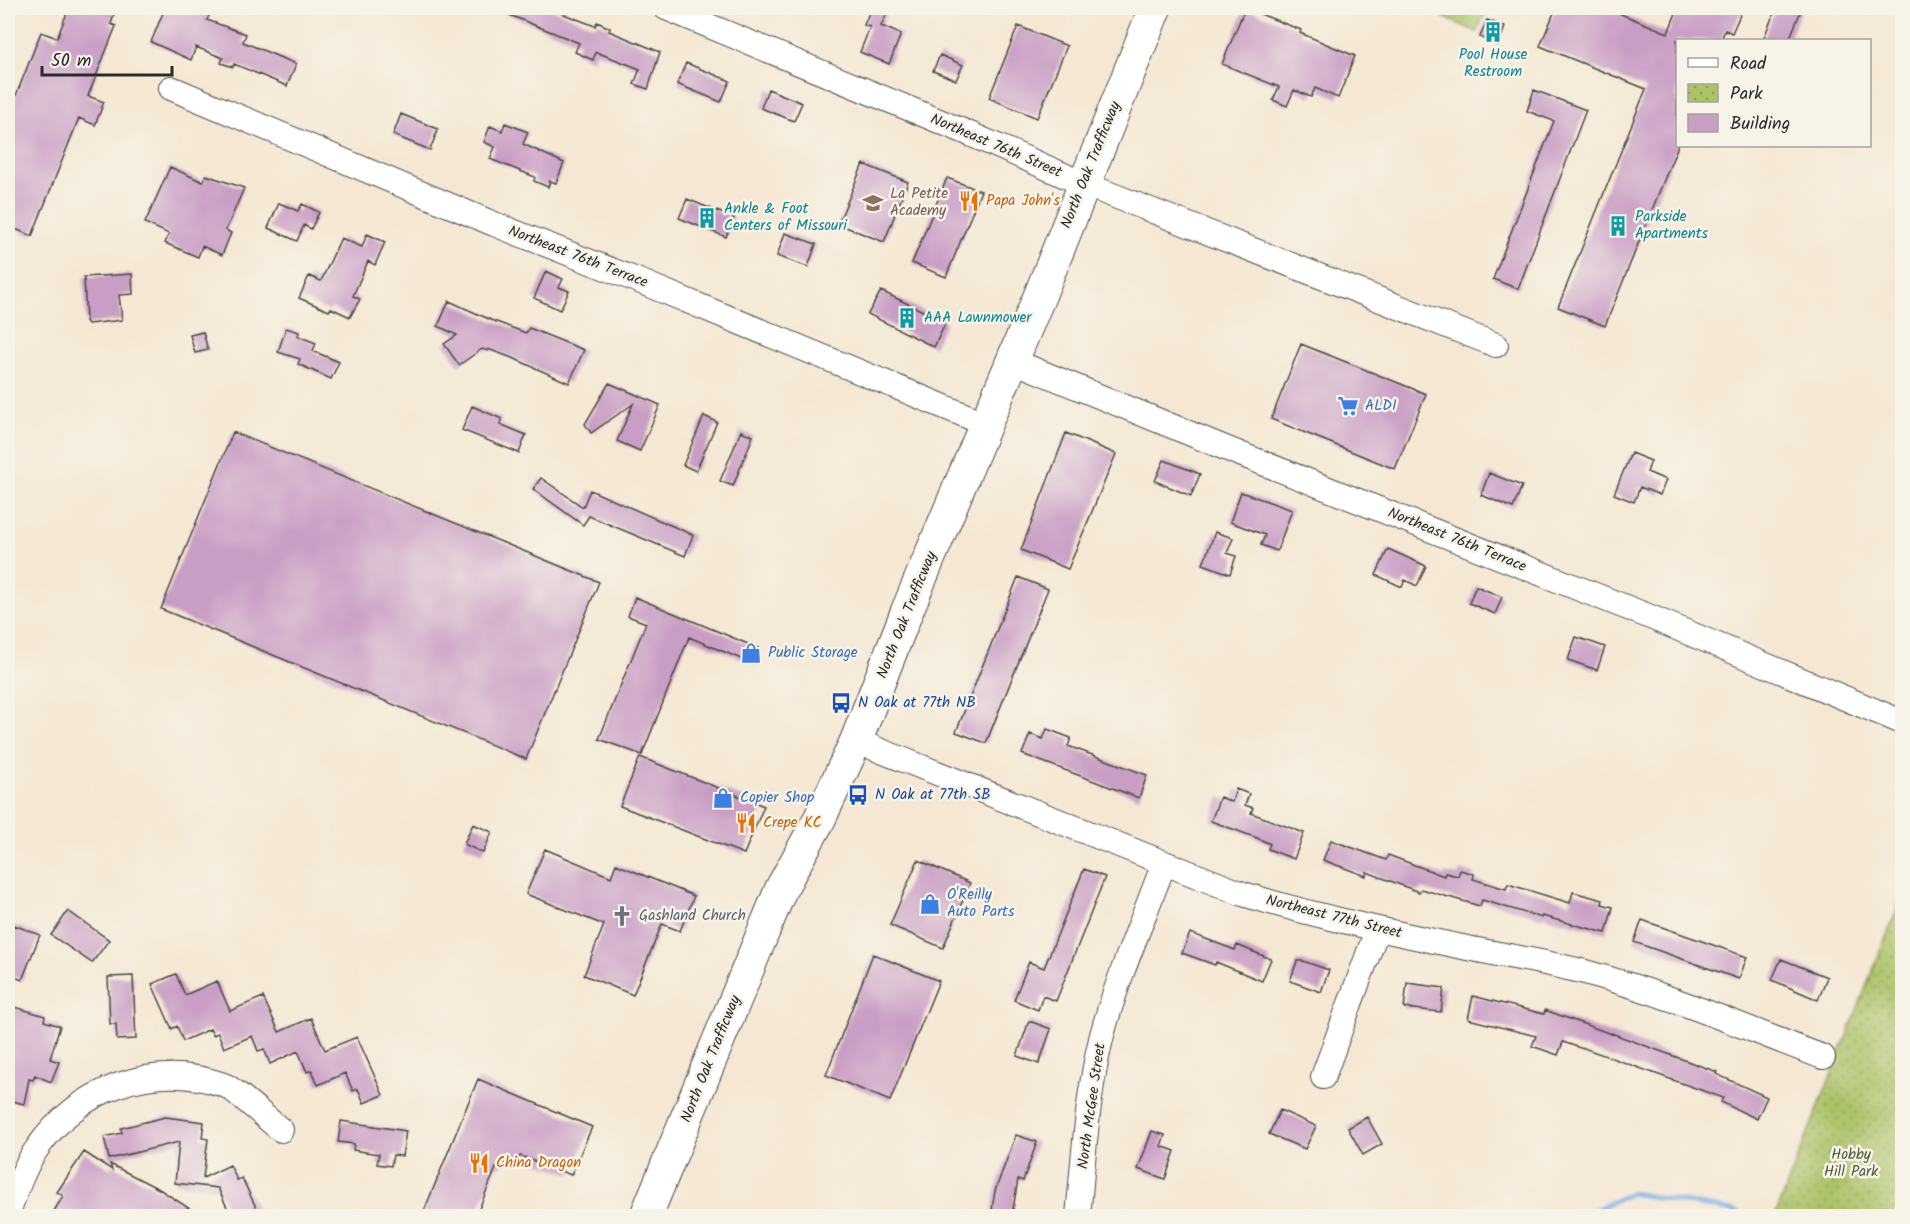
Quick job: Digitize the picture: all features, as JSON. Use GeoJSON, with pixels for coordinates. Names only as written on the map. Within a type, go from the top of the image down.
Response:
{"type":"FeatureCollection","features":[{"type":"Feature","properties":{"kind":"main road","name":"North Oak Trafficway"},"geometry":{"type":"LineString","coordinates":[[646,1216],[781,889],[820,818],[856,741],[907,611],[1040,295],[1155,8]]}},
{"type":"Feature","properties":{"kind":"street","name":"Northeast 76th Street"},"geometry":{"type":"LineString","coordinates":[[666,8],[963,131],[1084,184],[1496,345]]}},
{"type":"Feature","properties":{"kind":"street","name":"Northeast 76th Terrace"},"geometry":{"type":"LineString","coordinates":[[171,88],[494,224],[645,283],[986,424]]}},
{"type":"Feature","properties":{"kind":"street","name":"Northeast 76th Terrace"},"geometry":{"type":"LineString","coordinates":[[1011,360],[1230,450],[1659,620],[1902,722]]}},
{"type":"Feature","properties":{"kind":"street","name":"Northeast 77th Street"},"geometry":{"type":"LineString","coordinates":[[856,741],[1243,894],[1377,930],[1590,973],[1625,983],[1823,1057]]}},
{"type":"Feature","properties":{"kind":"street","name":"North McGee Street"},"geometry":{"type":"LineString","coordinates":[[1078,1216],[1093,1076],[1102,1036],[1114,996],[1164,863]]}},
{"type":"Feature","properties":{"kind":"street"},"geometry":{"type":"LineString","coordinates":[[1323,1077],[1377,930]]}},
{"type":"Feature","properties":{"kind":"street"},"geometry":{"type":"LineString","coordinates":[[8,1212],[34,1152],[54,1127],[88,1099],[114,1086],[151,1077],[179,1076],[226,1086],[281,1130]]}},
{"type":"Feature","properties":{"kind":"green space"},"geometry":{"type":"Polygon","coordinates":[[[1442,8],[1476,8],[1486,12],[1477,32],[1439,15],[1442,8]]]}},
{"type":"Feature","properties":{"kind":"green space","name":"Hobby Hill Park"},"geometry":{"type":"Polygon","coordinates":[[[1902,897],[1902,1216],[1775,1216],[1902,897]]]}},
{"type":"Feature","properties":{"kind":"building"},"geometry":{"type":"Polygon","coordinates":[[[69,8],[116,8],[111,24],[116,26],[88,96],[104,102],[95,125],[79,118],[32,236],[8,226],[8,116],[41,32],[57,38],[69,8]]]}},
{"type":"Feature","properties":{"kind":"building"},"geometry":{"type":"Polygon","coordinates":[[[165,8],[213,8],[207,20],[246,34],[243,42],[296,64],[287,86],[234,64],[233,67],[221,63],[223,58],[196,47],[191,60],[151,42],[165,8]]]}},
{"type":"Feature","properties":{"kind":"building"},"geometry":{"type":"Polygon","coordinates":[[[492,8],[548,8],[595,26],[597,22],[610,28],[609,31],[660,52],[648,89],[634,84],[640,69],[596,52],[593,60],[575,52],[579,43],[492,8]]]}},
{"type":"Feature","properties":{"kind":"building"},"geometry":{"type":"Polygon","coordinates":[[[871,8],[888,11],[881,26],[901,34],[889,64],[860,52],[870,27],[864,25],[871,8]]]}},
{"type":"Feature","properties":{"kind":"building"},"geometry":{"type":"Polygon","coordinates":[[[1245,8],[1301,30],[1300,33],[1355,56],[1338,98],[1315,88],[1311,97],[1294,90],[1287,106],[1273,100],[1279,87],[1222,64],[1245,8]]]}},
{"type":"Feature","properties":{"kind":"building","name":"Parkside Apartments"},"geometry":{"type":"Polygon","coordinates":[[[1556,8],[1617,8],[1616,12],[1668,33],[1678,8],[1743,8],[1732,33],[1725,30],[1721,39],[1676,39],[1677,148],[1605,326],[1558,307],[1646,89],[1540,46],[1556,8]]]}},
{"type":"Feature","properties":{"kind":"building"},"geometry":{"type":"Polygon","coordinates":[[[1776,8],[1802,8],[1789,39],[1763,39],[1776,8]]]}},
{"type":"Feature","properties":{"kind":"building","name":"Pool House Restroom"},"geometry":{"type":"Polygon","coordinates":[[[1487,20],[1505,27],[1498,45],[1480,37],[1487,20]]]}},
{"type":"Feature","properties":{"kind":"building"},"geometry":{"type":"Polygon","coordinates":[[[1018,26],[1067,46],[1037,118],[989,98],[1018,26]]]}},
{"type":"Feature","properties":{"kind":"building"},"geometry":{"type":"Polygon","coordinates":[[[940,55],[963,65],[956,80],[933,71],[940,55]]]}},
{"type":"Feature","properties":{"kind":"building"},"geometry":{"type":"Polygon","coordinates":[[[686,63],[730,81],[721,102],[677,84],[686,63]]]}},
{"type":"Feature","properties":{"kind":"building"},"geometry":{"type":"Polygon","coordinates":[[[768,89],[802,103],[794,121],[761,108],[768,89]]]}},
{"type":"Feature","properties":{"kind":"building"},"geometry":{"type":"Polygon","coordinates":[[[1534,90],[1586,110],[1518,289],[1493,279],[1554,121],[1527,111],[1534,90]]]}},
{"type":"Feature","properties":{"kind":"building"},"geometry":{"type":"Polygon","coordinates":[[[401,114],[438,129],[430,150],[393,135],[401,114]]]}},
{"type":"Feature","properties":{"kind":"building"},"geometry":{"type":"Polygon","coordinates":[[[505,123],[528,132],[523,144],[564,163],[556,183],[550,181],[548,187],[534,181],[535,177],[490,159],[495,147],[484,142],[490,126],[502,131],[505,123]]]}},
{"type":"Feature","properties":{"kind":"building","name":"La Petite Academy"},"geometry":{"type":"Polygon","coordinates":[[[863,164],[908,182],[884,242],[838,224],[863,164]]]}},
{"type":"Feature","properties":{"kind":"building"},"geometry":{"type":"Polygon","coordinates":[[[170,167],[203,182],[206,175],[244,188],[226,230],[231,233],[222,255],[202,246],[198,257],[165,243],[169,234],[145,223],[170,167]]]}},
{"type":"Feature","properties":{"kind":"building"},"geometry":{"type":"Polygon","coordinates":[[[947,178],[981,191],[946,277],[912,263],[947,178]]]}},
{"type":"Feature","properties":{"kind":"building","name":"Ankle & Foot Centers of Missouri"},"geometry":{"type":"Polygon","coordinates":[[[687,199],[734,218],[726,237],[679,218],[687,199]]]}},
{"type":"Feature","properties":{"kind":"building"},"geometry":{"type":"Polygon","coordinates":[[[279,203],[298,211],[302,204],[319,212],[311,229],[304,225],[297,241],[268,228],[279,203]]]}},
{"type":"Feature","properties":{"kind":"building"},"geometry":{"type":"Polygon","coordinates":[[[785,233],[816,244],[808,267],[777,256],[785,233]]]}},
{"type":"Feature","properties":{"kind":"building"},"geometry":{"type":"Polygon","coordinates":[[[367,234],[385,242],[375,265],[368,261],[353,296],[360,299],[350,317],[331,308],[329,311],[299,298],[309,276],[321,281],[341,238],[362,247],[367,234]]]}},
{"type":"Feature","properties":{"kind":"building"},"geometry":{"type":"Polygon","coordinates":[[[546,271],[563,279],[559,287],[569,291],[560,310],[534,298],[546,271]]]}},
{"type":"Feature","properties":{"kind":"building"},"geometry":{"type":"Polygon","coordinates":[[[132,274],[133,294],[119,295],[122,320],[88,324],[84,277],[132,274]]]}},
{"type":"Feature","properties":{"kind":"building","name":"AAA Lawnmower"},"geometry":{"type":"Polygon","coordinates":[[[881,291],[946,322],[934,347],[868,314],[881,291]]]}},
{"type":"Feature","properties":{"kind":"building"},"geometry":{"type":"Polygon","coordinates":[[[449,301],[526,333],[529,328],[584,350],[569,383],[488,349],[488,351],[482,349],[459,365],[444,344],[457,335],[438,326],[449,301]]]}},
{"type":"Feature","properties":{"kind":"building"},"geometry":{"type":"Polygon","coordinates":[[[286,328],[299,332],[298,336],[316,343],[313,351],[339,362],[331,379],[298,364],[300,359],[278,352],[286,328]]]}},
{"type":"Feature","properties":{"kind":"building"},"geometry":{"type":"Polygon","coordinates":[[[203,332],[208,350],[195,353],[190,335],[203,332]]]}},
{"type":"Feature","properties":{"kind":"building","name":"ALDI"},"geometry":{"type":"Polygon","coordinates":[[[1301,344],[1426,394],[1395,469],[1271,419],[1301,344]]]}},
{"type":"Feature","properties":{"kind":"building"},"geometry":{"type":"Polygon","coordinates":[[[609,383],[660,405],[640,451],[617,441],[633,404],[591,433],[585,424],[609,383]]]}},
{"type":"Feature","properties":{"kind":"building"},"geometry":{"type":"Polygon","coordinates":[[[472,406],[502,419],[500,424],[526,435],[519,453],[462,430],[472,406]]]}},
{"type":"Feature","properties":{"kind":"building"},"geometry":{"type":"Polygon","coordinates":[[[704,416],[717,422],[696,471],[683,465],[704,416]]]}},
{"type":"Feature","properties":{"kind":"building"},"geometry":{"type":"Polygon","coordinates":[[[741,431],[753,436],[733,486],[720,481],[741,431]]]}},
{"type":"Feature","properties":{"kind":"building"},"geometry":{"type":"Polygon","coordinates":[[[233,432],[599,582],[526,759],[161,609],[233,432]]]}},
{"type":"Feature","properties":{"kind":"building"},"geometry":{"type":"Polygon","coordinates":[[[1066,433],[1116,454],[1068,569],[1021,550],[1066,433]]]}},
{"type":"Feature","properties":{"kind":"building"},"geometry":{"type":"Polygon","coordinates":[[[1631,453],[1651,461],[1647,472],[1666,480],[1660,495],[1640,487],[1634,502],[1614,494],[1631,453]]]}},
{"type":"Feature","properties":{"kind":"building"},"geometry":{"type":"Polygon","coordinates":[[[1164,460],[1200,474],[1191,496],[1155,481],[1164,460]]]}},
{"type":"Feature","properties":{"kind":"building"},"geometry":{"type":"Polygon","coordinates":[[[1489,473],[1522,486],[1513,508],[1481,495],[1489,473]]]}},
{"type":"Feature","properties":{"kind":"building"},"geometry":{"type":"Polygon","coordinates":[[[541,478],[583,507],[590,490],[693,535],[685,556],[589,516],[583,525],[533,489],[541,478]]]}},
{"type":"Feature","properties":{"kind":"building"},"geometry":{"type":"Polygon","coordinates":[[[1241,492],[1292,510],[1277,551],[1261,545],[1265,535],[1230,522],[1241,492]]]}},
{"type":"Feature","properties":{"kind":"building"},"geometry":{"type":"Polygon","coordinates":[[[1215,532],[1233,538],[1227,553],[1236,556],[1230,574],[1203,564],[1215,532]]]}},
{"type":"Feature","properties":{"kind":"building"},"geometry":{"type":"Polygon","coordinates":[[[1388,549],[1426,566],[1417,586],[1405,580],[1402,587],[1376,575],[1388,549]]]}},
{"type":"Feature","properties":{"kind":"building"},"geometry":{"type":"Polygon","coordinates":[[[1018,577],[1048,589],[986,743],[956,732],[1018,577]]]}},
{"type":"Feature","properties":{"kind":"building"},"geometry":{"type":"Polygon","coordinates":[[[1476,586],[1502,597],[1495,614],[1469,603],[1476,586]]]}},
{"type":"Feature","properties":{"kind":"building"},"geometry":{"type":"Polygon","coordinates":[[[635,597],[760,649],[753,664],[689,637],[642,755],[599,739],[646,623],[628,616],[635,597]]]}},
{"type":"Feature","properties":{"kind":"building"},"geometry":{"type":"Polygon","coordinates":[[[1576,637],[1605,647],[1597,670],[1568,660],[1576,637]]]}},
{"type":"Feature","properties":{"kind":"building"},"geometry":{"type":"Polygon","coordinates":[[[1047,729],[1071,738],[1068,746],[1147,775],[1139,798],[1022,754],[1030,734],[1043,739],[1047,729]]]}},
{"type":"Feature","properties":{"kind":"building"},"geometry":{"type":"Polygon","coordinates":[[[640,757],[764,806],[744,854],[620,806],[640,757]]]}},
{"type":"Feature","properties":{"kind":"building"},"geometry":{"type":"Polygon","coordinates":[[[1236,789],[1249,794],[1245,805],[1253,808],[1251,813],[1304,833],[1294,859],[1268,849],[1270,844],[1257,838],[1211,821],[1220,797],[1232,802],[1236,789]]]}},
{"type":"Feature","properties":{"kind":"building"},"geometry":{"type":"Polygon","coordinates":[[[473,824],[492,832],[483,853],[464,844],[473,824]]]}},
{"type":"Feature","properties":{"kind":"building"},"geometry":{"type":"Polygon","coordinates":[[[1331,840],[1386,860],[1388,855],[1444,876],[1445,873],[1458,876],[1460,870],[1474,874],[1473,879],[1506,889],[1508,884],[1570,903],[1573,892],[1603,900],[1602,904],[1613,907],[1606,933],[1542,916],[1542,918],[1482,900],[1480,906],[1421,889],[1419,892],[1367,872],[1366,876],[1323,860],[1331,840]]]}},
{"type":"Feature","properties":{"kind":"building"},"geometry":{"type":"Polygon","coordinates":[[[545,849],[611,877],[616,864],[694,896],[680,931],[662,924],[633,995],[584,975],[604,925],[526,894],[545,849]]]}},
{"type":"Feature","properties":{"kind":"building","name":"O'Reilly Auto Parts"},"geometry":{"type":"Polygon","coordinates":[[[918,860],[970,883],[943,948],[890,925],[918,860]]]}},
{"type":"Feature","properties":{"kind":"building"},"geometry":{"type":"Polygon","coordinates":[[[1084,869],[1105,877],[1056,1001],[1043,996],[1038,1010],[1014,1000],[1029,962],[1044,968],[1084,869]]]}},
{"type":"Feature","properties":{"kind":"building"},"geometry":{"type":"Polygon","coordinates":[[[68,911],[109,940],[92,963],[51,935],[68,911]]]}},
{"type":"Feature","properties":{"kind":"building"},"geometry":{"type":"Polygon","coordinates":[[[1642,920],[1747,957],[1739,979],[1634,942],[1642,920]]]}},
{"type":"Feature","properties":{"kind":"building"},"geometry":{"type":"Polygon","coordinates":[[[14,925],[40,935],[22,980],[8,974],[8,940],[14,925]]]}},
{"type":"Feature","properties":{"kind":"building"},"geometry":{"type":"Polygon","coordinates":[[[1190,933],[1235,950],[1237,945],[1271,959],[1262,981],[1216,962],[1215,965],[1182,953],[1190,933]]]}},
{"type":"Feature","properties":{"kind":"building"},"geometry":{"type":"Polygon","coordinates":[[[873,954],[939,981],[890,1101],[826,1075],[873,954]]]}},
{"type":"Feature","properties":{"kind":"building"},"geometry":{"type":"Polygon","coordinates":[[[1781,959],[1827,977],[1818,1000],[1772,980],[1781,959]]]}},
{"type":"Feature","properties":{"kind":"building"},"geometry":{"type":"Polygon","coordinates":[[[1297,961],[1329,970],[1321,992],[1290,981],[1297,961]]]}},
{"type":"Feature","properties":{"kind":"building"},"geometry":{"type":"Polygon","coordinates":[[[176,974],[185,995],[217,981],[230,1011],[263,997],[279,1032],[311,1018],[325,1050],[357,1037],[383,1095],[364,1103],[358,1089],[353,1091],[345,1073],[318,1085],[312,1070],[307,1072],[298,1051],[270,1064],[264,1049],[258,1051],[252,1036],[224,1048],[218,1033],[213,1035],[210,1029],[183,1041],[177,1026],[172,1029],[152,984],[176,974]]]}},
{"type":"Feature","properties":{"kind":"building"},"geometry":{"type":"Polygon","coordinates":[[[133,976],[136,1039],[117,1040],[116,1024],[110,1024],[108,977],[133,976]]]}},
{"type":"Feature","properties":{"kind":"building"},"geometry":{"type":"Polygon","coordinates":[[[1407,983],[1444,988],[1441,1012],[1404,1008],[1407,983]]]}},
{"type":"Feature","properties":{"kind":"building"},"geometry":{"type":"Polygon","coordinates":[[[1473,996],[1544,1014],[1545,1010],[1717,1072],[1716,1074],[1767,1097],[1757,1119],[1721,1102],[1723,1098],[1584,1048],[1563,1042],[1558,1055],[1532,1046],[1536,1036],[1468,1019],[1473,996]]]}},
{"type":"Feature","properties":{"kind":"building"},"geometry":{"type":"Polygon","coordinates":[[[8,1005],[45,1016],[44,1021],[60,1026],[50,1059],[59,1062],[51,1082],[35,1075],[33,1080],[29,1079],[24,1104],[8,1100],[8,1005]]]}},
{"type":"Feature","properties":{"kind":"building"},"geometry":{"type":"Polygon","coordinates":[[[1029,1021],[1051,1029],[1039,1064],[1017,1056],[1029,1021]]]}},
{"type":"Feature","properties":{"kind":"building"},"geometry":{"type":"Polygon","coordinates":[[[478,1079],[592,1127],[571,1175],[521,1156],[496,1168],[476,1216],[422,1216],[478,1079]]]}},
{"type":"Feature","properties":{"kind":"building"},"geometry":{"type":"Polygon","coordinates":[[[1280,1110],[1316,1126],[1305,1149],[1269,1134],[1280,1110]]]}},
{"type":"Feature","properties":{"kind":"building"},"geometry":{"type":"Polygon","coordinates":[[[165,1117],[204,1122],[202,1138],[208,1139],[203,1178],[230,1165],[237,1180],[242,1178],[260,1216],[231,1216],[218,1188],[175,1183],[179,1142],[109,1159],[104,1137],[122,1133],[121,1128],[165,1117]]]}},
{"type":"Feature","properties":{"kind":"building"},"geometry":{"type":"Polygon","coordinates":[[[1367,1117],[1382,1144],[1363,1155],[1348,1128],[1367,1117]]]}},
{"type":"Feature","properties":{"kind":"building"},"geometry":{"type":"Polygon","coordinates":[[[341,1121],[406,1131],[402,1156],[393,1155],[391,1166],[377,1164],[379,1154],[353,1150],[354,1144],[338,1142],[341,1121]]]}},
{"type":"Feature","properties":{"kind":"building"},"geometry":{"type":"Polygon","coordinates":[[[1152,1131],[1165,1135],[1161,1146],[1175,1151],[1165,1179],[1138,1169],[1152,1131]]]}},
{"type":"Feature","properties":{"kind":"building"},"geometry":{"type":"Polygon","coordinates":[[[1016,1135],[1037,1142],[1023,1181],[1018,1179],[1012,1216],[991,1216],[995,1191],[1016,1135]]]}},
{"type":"Feature","properties":{"kind":"building"},"geometry":{"type":"Polygon","coordinates":[[[84,1152],[112,1170],[110,1164],[159,1189],[201,1216],[63,1216],[54,1211],[63,1196],[57,1192],[84,1152]]]}},
{"type":"Feature","properties":{"kind":"waterway"},"geometry":{"type":"LineString","coordinates":[[1582,1216],[1631,1193],[1733,1211],[1745,1216]]}},
{"type":"Feature","properties":{"kind":"place","name":"Pool House Restroom"},"geometry":{"type":"Point","coordinates":[1493,32]}},
{"type":"Feature","properties":{"kind":"place","name":"Papa John's"},"geometry":{"type":"Point","coordinates":[969,201]}},
{"type":"Feature","properties":{"kind":"place","name":"La Petite Academy"},"geometry":{"type":"Point","coordinates":[873,203]}},
{"type":"Feature","properties":{"kind":"place","name":"Ankle & Foot Centers of Missouri"},"geometry":{"type":"Point","coordinates":[707,218]}},
{"type":"Feature","properties":{"kind":"place","name":"Parkside Apartments"},"geometry":{"type":"Point","coordinates":[1618,226]}},
{"type":"Feature","properties":{"kind":"place","name":"AAA Lawnmower"},"geometry":{"type":"Point","coordinates":[907,318]}},
{"type":"Feature","properties":{"kind":"place","name":"ALDI"},"geometry":{"type":"Point","coordinates":[1348,406]}},
{"type":"Feature","properties":{"kind":"place","name":"Public Storage"},"geometry":{"type":"Point","coordinates":[751,653]}},
{"type":"Feature","properties":{"kind":"place","name":"N Oak at 77th NB"},"geometry":{"type":"Point","coordinates":[841,703]}},
{"type":"Feature","properties":{"kind":"place","name":"N Oak at 77th SB"},"geometry":{"type":"Point","coordinates":[858,795]}},
{"type":"Feature","properties":{"kind":"place","name":"Copier Shop"},"geometry":{"type":"Point","coordinates":[723,798]}},
{"type":"Feature","properties":{"kind":"place","name":"Crepe KC"},"geometry":{"type":"Point","coordinates":[746,823]}},
{"type":"Feature","properties":{"kind":"place","name":"O'Reilly Auto Parts"},"geometry":{"type":"Point","coordinates":[930,904]}},
{"type":"Feature","properties":{"kind":"place","name":"Gashland Church"},"geometry":{"type":"Point","coordinates":[622,916]}},
{"type":"Feature","properties":{"kind":"place","name":"China Dragon"},"geometry":{"type":"Point","coordinates":[479,1163]}}]}
